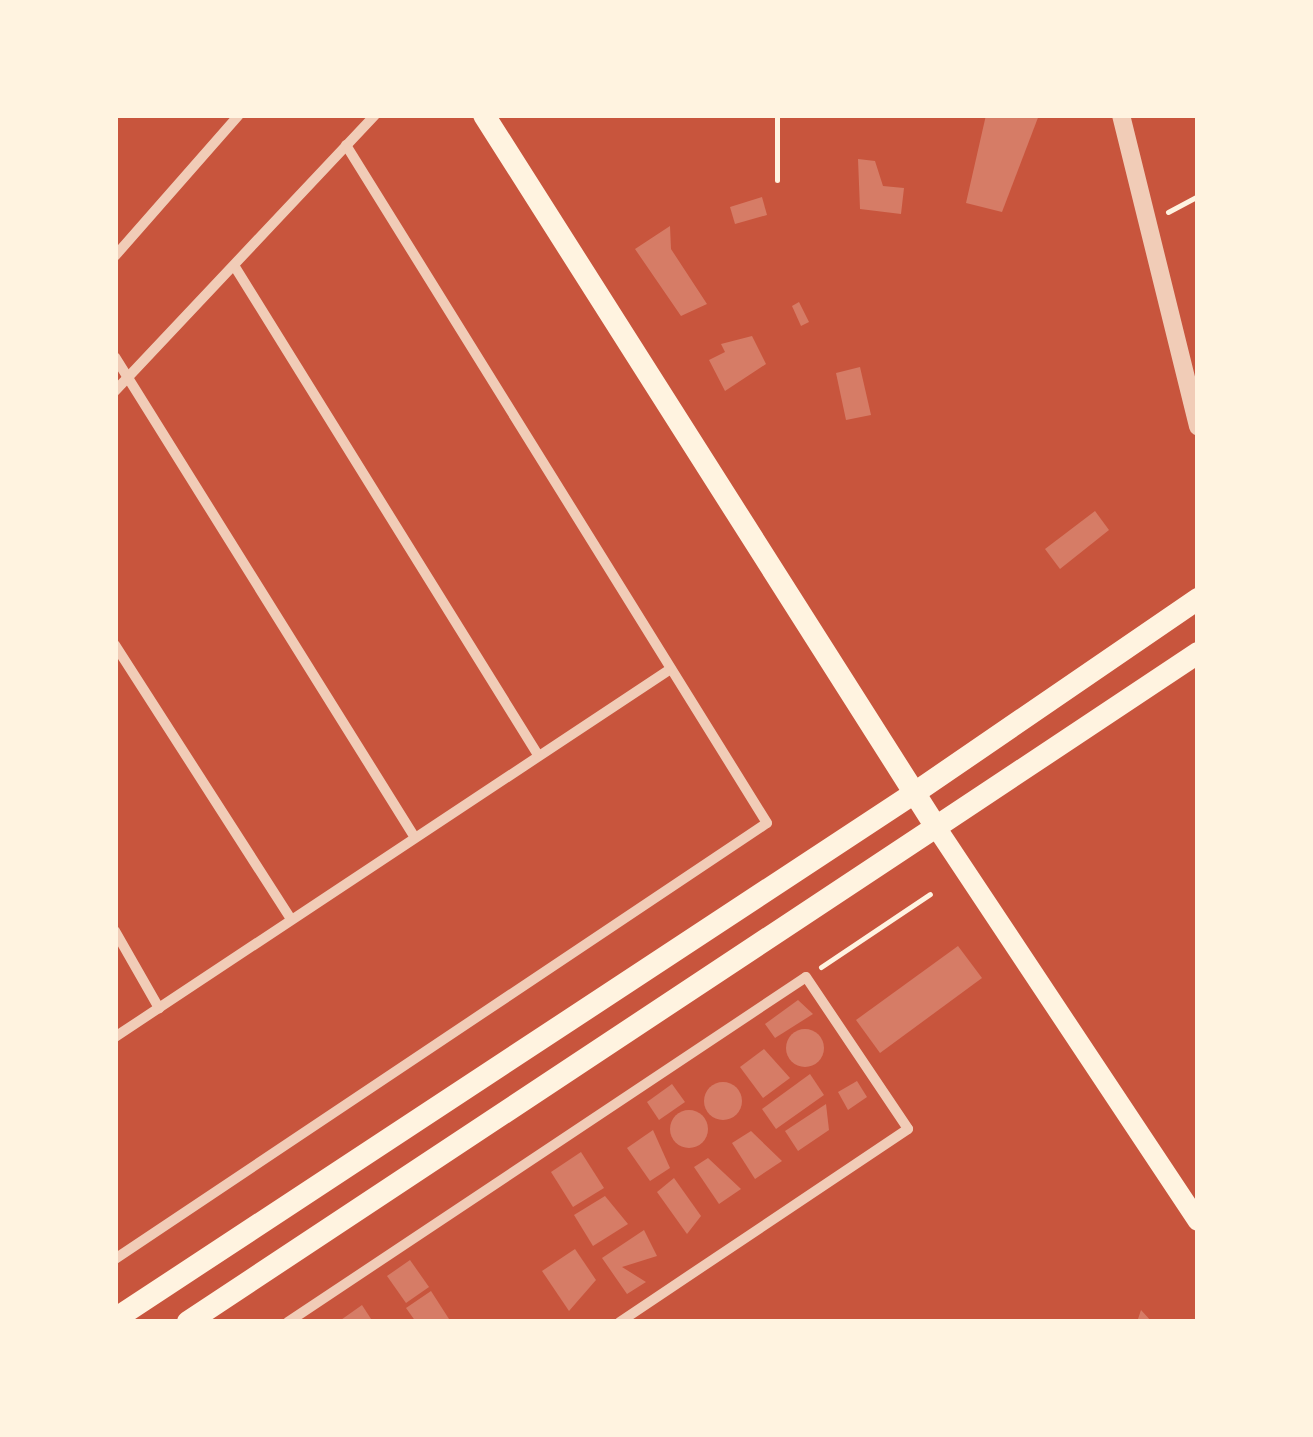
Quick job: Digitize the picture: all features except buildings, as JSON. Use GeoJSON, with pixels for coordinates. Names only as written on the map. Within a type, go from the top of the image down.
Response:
{"type":"FeatureCollection","features":[{"type":"Feature","properties":{"kind":"main road"},"geometry":{"type":"LineString","coordinates":[[484,115],[936,827],[1198,1221]]}},
{"type":"Feature","properties":{"kind":"main road"},"geometry":{"type":"LineString","coordinates":[[115,1318],[916,792],[1198,600]]}},
{"type":"Feature","properties":{"kind":"main road"},"geometry":{"type":"LineString","coordinates":[[188,1322],[1198,653]]}},
{"type":"Feature","properties":{"kind":"street"},"geometry":{"type":"LineString","coordinates":[[115,256],[239,115]]}},
{"type":"Feature","properties":{"kind":"street"},"geometry":{"type":"LineString","coordinates":[[115,391],[375,115]]}},
{"type":"Feature","properties":{"kind":"street"},"geometry":{"type":"LineString","coordinates":[[1121,115],[1198,427]]}},
{"type":"Feature","properties":{"kind":"street"},"geometry":{"type":"LineString","coordinates":[[115,1258],[767,823],[346,146]]}},
{"type":"Feature","properties":{"kind":"street"},"geometry":{"type":"LineString","coordinates":[[235,266],[538,755]]}},
{"type":"Feature","properties":{"kind":"street"},"geometry":{"type":"LineString","coordinates":[[115,357],[414,836]]}},
{"type":"Feature","properties":{"kind":"street"},"geometry":{"type":"LineString","coordinates":[[115,646],[290,918]]}},
{"type":"Feature","properties":{"kind":"street"},"geometry":{"type":"LineString","coordinates":[[115,1038],[290,918],[669,670]]}},
{"type":"Feature","properties":{"kind":"street"},"geometry":{"type":"LineString","coordinates":[[115,931],[158,1008]]}},
{"type":"Feature","properties":{"kind":"street"},"geometry":{"type":"LineString","coordinates":[[288,1322],[806,977],[908,1130],[620,1322]]}},
{"type":"Feature","properties":{"kind":"path"},"geometry":{"type":"LineString","coordinates":[[777,115],[777,180]]}},
{"type":"Feature","properties":{"kind":"path"},"geometry":{"type":"LineString","coordinates":[[1148,223],[1198,196]]}},
{"type":"Feature","properties":{"kind":"path"},"geometry":{"type":"LineString","coordinates":[[806,977],[930,894]]}}]}
